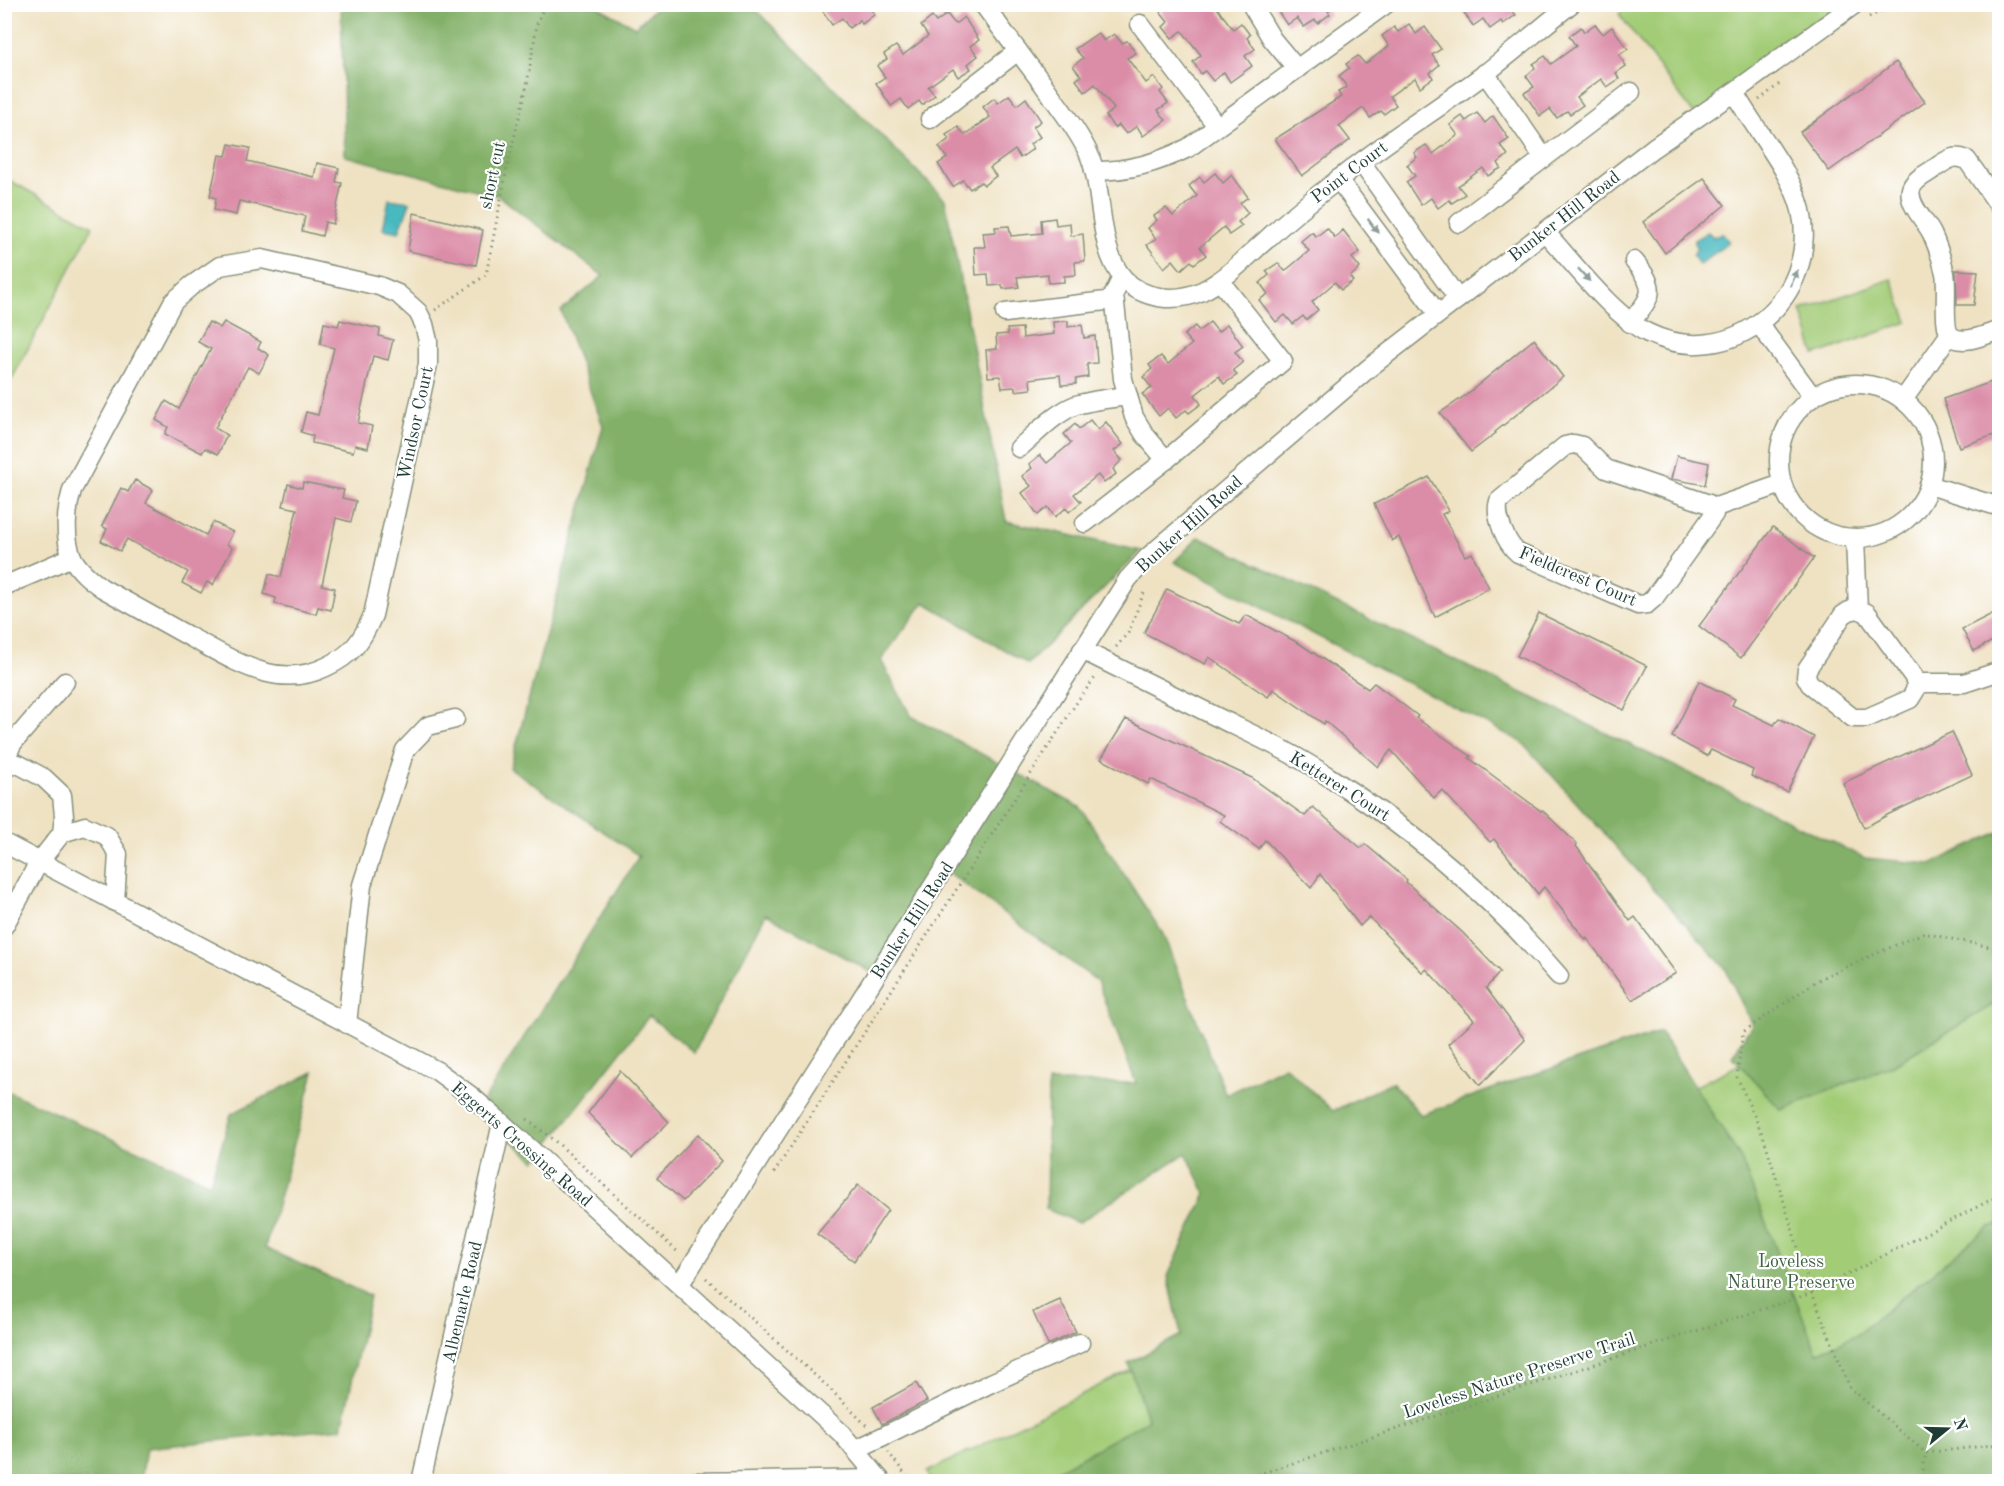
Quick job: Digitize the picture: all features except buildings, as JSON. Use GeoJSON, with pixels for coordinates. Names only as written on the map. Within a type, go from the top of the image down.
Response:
{"type":"FeatureCollection","features":[{"type":"Feature","properties":{"kind":"street"},"geometry":{"type":"LineString","coordinates":[[983,4],[1076,128],[1094,171],[1106,235],[1114,263],[1122,277],[1114,294],[1114,300],[1123,379],[1134,417],[1145,435],[1166,460]]}},
{"type":"Feature","properties":{"kind":"street"},"geometry":{"type":"LineString","coordinates":[[1251,4],[1272,39],[1298,69]]}},
{"type":"Feature","properties":{"kind":"street"},"geometry":{"type":"LineString","coordinates":[[1094,171],[1138,168],[1188,148],[1386,4]]}},
{"type":"Feature","properties":{"kind":"street","name":"Point Court"},"geometry":{"type":"LineString","coordinates":[[1122,277],[1147,294],[1163,298],[1181,297],[1201,292],[1220,281],[1276,230],[1338,179],[1485,73],[1570,4]]}},
{"type":"Feature","properties":{"kind":"street","name":"Bunker Hill Road"},"geometry":{"type":"LineString","coordinates":[[680,1284],[701,1267],[1082,650],[1128,579],[1148,557],[1369,368],[1438,314],[1653,148],[1855,4]]}},
{"type":"Feature","properties":{"kind":"street"},"geometry":{"type":"LineString","coordinates":[[1140,24],[1217,126]]}},
{"type":"Feature","properties":{"kind":"street"},"geometry":{"type":"LineString","coordinates":[[930,119],[1018,51]]}},
{"type":"Feature","properties":{"kind":"street"},"geometry":{"type":"LineString","coordinates":[[1485,73],[1544,158]]}},
{"type":"Feature","properties":{"kind":"street"},"geometry":{"type":"LineString","coordinates":[[1459,223],[1631,92]]}},
{"type":"Feature","properties":{"kind":"street"},"geometry":{"type":"LineString","coordinates":[[1545,232],[1615,309],[1630,323],[1648,333],[1671,342],[1694,345],[1738,336],[1759,324],[1775,310],[1788,292],[1798,271],[1803,251],[1804,232],[1800,210],[1792,187],[1734,92]]}},
{"type":"Feature","properties":{"kind":"street"},"geometry":{"type":"LineString","coordinates":[[2000,207],[1967,160],[1960,157],[1951,157],[1923,176],[1914,183],[1910,191],[1911,200],[1932,233],[1941,256],[1946,281],[1945,326],[1949,335],[1957,340],[1965,340],[2000,330]]}},
{"type":"Feature","properties":{"kind":"street"},"geometry":{"type":"LineString","coordinates":[[1361,162],[1458,299]]}},
{"type":"Feature","properties":{"kind":"street"},"geometry":{"type":"LineString","coordinates":[[1338,179],[1438,314]]}},
{"type":"Feature","properties":{"kind":"street","name":"Windsor Court"},"geometry":{"type":"LineString","coordinates":[[262,259],[379,286],[398,294],[421,319],[428,341],[428,364],[374,615],[364,636],[338,662],[303,676],[289,677],[243,665],[102,588],[84,574],[72,557],[66,523],[72,490],[173,302],[205,275],[220,266],[262,259]]}},
{"type":"Feature","properties":{"kind":"street"},"geometry":{"type":"LineString","coordinates":[[1630,323],[1647,303],[1651,288],[1649,279],[1634,261]]}},
{"type":"Feature","properties":{"kind":"street"},"geometry":{"type":"LineString","coordinates":[[1085,523],[1166,460],[1283,362],[1220,281]]}},
{"type":"Feature","properties":{"kind":"street"},"geometry":{"type":"LineString","coordinates":[[1005,313],[1114,300]]}},
{"type":"Feature","properties":{"kind":"street"},"geometry":{"type":"LineString","coordinates":[[1759,324],[1812,396]]}},
{"type":"Feature","properties":{"kind":"street"},"geometry":{"type":"LineString","coordinates":[[1903,400],[1949,335]]}},
{"type":"Feature","properties":{"kind":"street"},"geometry":{"type":"LineString","coordinates":[[1847,384],[1866,385],[1884,390],[1903,400],[1915,411],[1931,442],[1933,460],[1929,485],[1916,510],[1896,527],[1879,535],[1855,538],[1838,536],[1820,530],[1804,518],[1792,504],[1782,484],[1779,465],[1783,437],[1796,413],[1812,396],[1847,384]]}},
{"type":"Feature","properties":{"kind":"street"},"geometry":{"type":"LineString","coordinates":[[1019,448],[1052,420],[1074,406],[1099,399],[1128,396]]}},
{"type":"Feature","properties":{"kind":"street","name":"Fieldcrest Court"},"geometry":{"type":"LineString","coordinates":[[1574,444],[1582,447],[1606,469],[1709,504],[1713,508],[1714,514],[1654,598],[1647,604],[1638,605],[1512,548],[1498,517],[1497,509],[1500,501],[1516,487],[1565,446],[1574,444]]}},
{"type":"Feature","properties":{"kind":"street"},"geometry":{"type":"LineString","coordinates":[[1713,508],[1782,484]]}},
{"type":"Feature","properties":{"kind":"street"},"geometry":{"type":"LineString","coordinates":[[1929,485],[2000,508],[2000,518]]}},
{"type":"Feature","properties":{"kind":"street"},"geometry":{"type":"LineString","coordinates":[[1855,538],[1858,609]]}},
{"type":"Feature","properties":{"kind":"street"},"geometry":{"type":"LineString","coordinates":[[4,586],[72,557]]}},
{"type":"Feature","properties":{"kind":"street"},"geometry":{"type":"LineString","coordinates":[[1858,609],[1867,613],[1916,683],[1915,691],[1910,699],[1862,719],[1853,718],[1810,684],[1806,677],[1807,669],[1843,615],[1849,610],[1858,609]]}},
{"type":"Feature","properties":{"kind":"street","name":"Ketterer Court"},"geometry":{"type":"LineString","coordinates":[[1082,650],[1270,743],[1328,776],[1397,822],[1449,864],[1497,909],[1559,976]]}},
{"type":"Feature","properties":{"kind":"street"},"geometry":{"type":"LineString","coordinates":[[1916,683],[1964,683],[2000,671]]}},
{"type":"Feature","properties":{"kind":"street"},"geometry":{"type":"LineString","coordinates":[[4,926],[39,862],[62,833],[64,816],[62,795],[44,778],[18,764],[4,765],[12,744],[65,682]]}},
{"type":"Feature","properties":{"kind":"street"},"geometry":{"type":"LineString","coordinates":[[347,1024],[362,885],[405,750],[428,726],[455,719]]}},
{"type":"Feature","properties":{"kind":"street"},"geometry":{"type":"LineString","coordinates":[[62,833],[85,826],[107,836],[118,854],[115,902]]}},
{"type":"Feature","properties":{"kind":"street","name":"Eggerts Crossing Road"},"geometry":{"type":"LineString","coordinates":[[4,843],[437,1071],[502,1123],[680,1284],[841,1433],[881,1480]]}},
{"type":"Feature","properties":{"kind":"street","name":"Albemarle Road"},"geometry":{"type":"LineString","coordinates":[[422,1482],[502,1123]]}},
{"type":"Feature","properties":{"kind":"street"},"geometry":{"type":"LineString","coordinates":[[855,1450],[991,1383],[1080,1343]]}},
{"type":"Feature","properties":{"kind":"street"},"geometry":{"type":"LineString","coordinates":[[693,1482],[881,1480]]}},
{"type":"Feature","properties":{"kind":"path","name":"short cut"},"geometry":{"type":"LineString","coordinates":[[421,319],[486,275],[506,173],[526,90],[537,24],[545,4]]}},
{"type":"Feature","properties":{"kind":"path"},"geometry":{"type":"LineString","coordinates":[[1083,4],[1086,6],[1091,4]]}},
{"type":"Feature","properties":{"kind":"path"},"geometry":{"type":"LineString","coordinates":[[1869,17],[1897,4]]}},
{"type":"Feature","properties":{"kind":"path"},"geometry":{"type":"LineString","coordinates":[[1745,111],[1789,76]]}},
{"type":"Feature","properties":{"kind":"path"},"geometry":{"type":"LineString","coordinates":[[770,1178],[1079,699],[1128,633],[1147,586]]}},
{"type":"Feature","properties":{"kind":"path"},"geometry":{"type":"LineString","coordinates":[[2000,949],[1923,933],[1821,978],[1743,1032],[1737,1077],[1764,1138],[1812,1293],[1850,1388],[1926,1453],[2000,1444]]}},
{"type":"Feature","properties":{"kind":"path"},"geometry":{"type":"LineString","coordinates":[[520,1113],[701,1267],[707,1279],[828,1387],[878,1439],[911,1482]]}},
{"type":"Feature","properties":{"kind":"path","name":"Loveless Nature Preserve Trail"},"geometry":{"type":"LineString","coordinates":[[1235,1482],[1812,1293],[2000,1195]]}},
{"type":"Feature","properties":{"kind":"path"},"geometry":{"type":"LineString","coordinates":[[701,1267],[707,1279]]}},
{"type":"Feature","properties":{"kind":"path"},"geometry":{"type":"LineString","coordinates":[[1921,1482],[1926,1453]]}},
{"type":"Feature","properties":{"kind":"green space"},"geometry":{"type":"Polygon","coordinates":[[[1628,4],[1852,5],[1696,117],[1619,14],[1628,4]]]}},
{"type":"Feature","properties":{"kind":"green space"},"geometry":{"type":"Polygon","coordinates":[[[341,5],[595,5],[635,27],[659,5],[751,5],[945,199],[1006,521],[1141,551],[1028,664],[924,602],[881,660],[911,716],[1080,807],[1163,934],[1226,1095],[1285,1066],[1333,1111],[1392,1082],[1421,1115],[1660,1032],[1740,1157],[1817,1353],[1856,1335],[1989,1227],[1999,1224],[1999,1481],[1038,1481],[1148,1420],[1128,1363],[1181,1335],[1168,1276],[1206,1194],[1186,1153],[1078,1223],[1046,1209],[1048,1082],[1136,1083],[1097,981],[943,869],[880,977],[766,914],[694,1052],[649,1016],[535,1161],[477,1111],[639,856],[510,768],[603,426],[561,311],[603,276],[499,196],[345,156],[341,5]]]}},
{"type":"Feature","properties":{"kind":"green space"},"geometry":{"type":"Polygon","coordinates":[[[5,178],[93,226],[5,392],[5,178]]]}},
{"type":"Feature","properties":{"kind":"green space"},"geometry":{"type":"Polygon","coordinates":[[[1892,279],[1908,322],[1815,355],[1801,310],[1892,279]]]}},
{"type":"Feature","properties":{"kind":"green space"},"geometry":{"type":"Polygon","coordinates":[[[1199,537],[1865,858],[1931,864],[1999,832],[1999,1001],[1895,1064],[1781,1110],[1732,1056],[1752,1025],[1725,968],[1522,742],[1174,562],[1199,537]]]}},
{"type":"Feature","properties":{"kind":"green space","name":"Loveless Nature Preserve"},"geometry":{"type":"Polygon","coordinates":[[[1999,934],[1999,1481],[932,1482],[927,1472],[1999,934]]]}},
{"type":"Feature","properties":{"kind":"green space"},"geometry":{"type":"Polygon","coordinates":[[[314,1072],[265,1248],[370,1296],[342,1428],[146,1448],[141,1481],[5,1481],[5,1092],[210,1183],[231,1114],[314,1072]]]}},
{"type":"Feature","properties":{"kind":"water"},"geometry":{"type":"Polygon","coordinates":[[[389,199],[410,202],[399,232],[383,229],[389,199]]]}},
{"type":"Feature","properties":{"kind":"water"},"geometry":{"type":"Polygon","coordinates":[[[1708,232],[1713,237],[1722,233],[1729,242],[1699,265],[1693,255],[1697,248],[1694,240],[1708,232]]]}}]}
